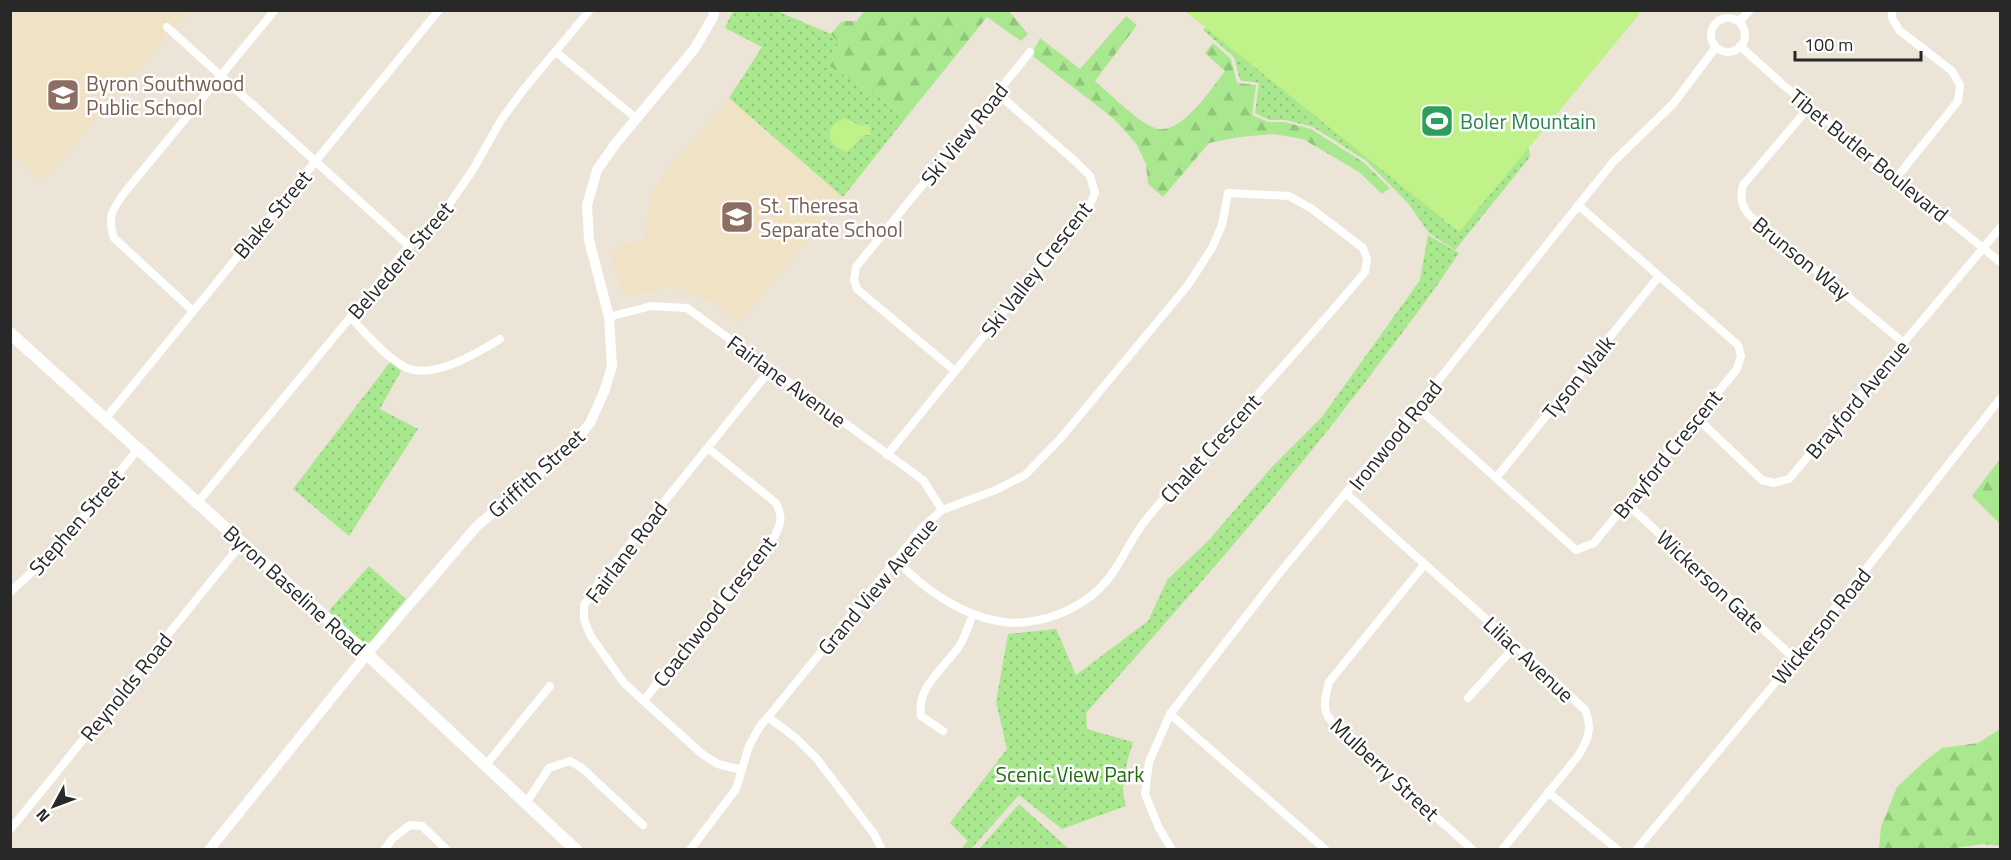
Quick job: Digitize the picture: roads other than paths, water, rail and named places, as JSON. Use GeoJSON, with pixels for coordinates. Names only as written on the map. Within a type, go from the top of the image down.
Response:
{"type":"FeatureCollection","features":[{"type":"Feature","properties":{"kind":"main road","name":"Byron Baseline Road"},"geometry":{"type":"LineString","coordinates":[[10,333],[367,654],[576,849]]}},
{"type":"Feature","properties":{"kind":"street"},"geometry":{"type":"LineString","coordinates":[[192,310],[114,238],[110,225],[111,211],[275,10]]}},
{"type":"Feature","properties":{"kind":"street","name":"Blake Street"},"geometry":{"type":"LineString","coordinates":[[106,418],[439,10]]}},
{"type":"Feature","properties":{"kind":"street","name":"Belvedere Street"},"geometry":{"type":"LineString","coordinates":[[198,502],[409,246],[448,206],[474,168],[501,120],[590,10]]}},
{"type":"Feature","properties":{"kind":"street","name":"Griffith Street"},"geometry":{"type":"LineString","coordinates":[[209,849],[367,654],[476,527],[574,443],[590,423],[604,392],[612,366],[609,317],[589,240],[587,205],[597,170],[695,48],[715,10]]}},
{"type":"Feature","properties":{"kind":"street"},"geometry":{"type":"LineString","coordinates":[[1739,22],[1749,10]]}},
{"type":"Feature","properties":{"kind":"street"},"geometry":{"type":"LineString","coordinates":[[1892,10],[1892,18],[1899,30],[1952,71],[1958,80],[1960,90],[1956,105],[1897,177]]}},
{"type":"Feature","properties":{"kind":"street"},"geometry":{"type":"LineString","coordinates":[[1728,18],[1739,22],[1743,27],[1745,37],[1740,46],[1735,50],[1727,51],[1716,47],[1711,35],[1715,23],[1728,18]]}},
{"type":"Feature","properties":{"kind":"street"},"geometry":{"type":"LineString","coordinates":[[167,27],[409,246]]}},
{"type":"Feature","properties":{"kind":"street","name":"Tibet Butler Boulevard"},"geometry":{"type":"LineString","coordinates":[[1740,46],[2001,262]]}},
{"type":"Feature","properties":{"kind":"street","name":"Ironwood Road"},"geometry":{"type":"LineString","coordinates":[[1172,849],[1159,828],[1145,794],[1149,762],[1170,714],[1278,575],[1347,494],[1578,205],[1621,154],[1673,104],[1716,47]]}},
{"type":"Feature","properties":{"kind":"street"},"geometry":{"type":"LineString","coordinates":[[556,52],[636,119]]}},
{"type":"Feature","properties":{"kind":"street","name":"Ski View Road"},"geometry":{"type":"LineString","coordinates":[[955,371],[857,289],[854,280],[856,267],[1030,52]]}},
{"type":"Feature","properties":{"kind":"street","name":"Ski Valley Crescent"},"geometry":{"type":"LineString","coordinates":[[887,455],[1088,208],[1095,193],[1090,177],[1076,162],[997,93]]}},
{"type":"Feature","properties":{"kind":"street","name":"Brunson Way"},"geometry":{"type":"LineString","coordinates":[[1810,106],[1743,185],[1741,201],[1749,215],[1904,343]]}},
{"type":"Feature","properties":{"kind":"street","name":"Grand View Avenue"},"geometry":{"type":"LineString","coordinates":[[695,848],[736,789],[749,746],[760,726],[922,528],[942,510],[996,490],[1025,475],[1060,439],[1188,285],[1216,240],[1222,225],[1228,193]]}},
{"type":"Feature","properties":{"kind":"street","name":"Chalet Crescent"},"geometry":{"type":"LineString","coordinates":[[896,559],[940,596],[973,614],[1004,622],[1035,621],[1075,607],[1100,589],[1114,573],[1146,519],[1365,272],[1367,259],[1363,248],[1289,196],[1228,193]]}},
{"type":"Feature","properties":{"kind":"street","name":"Brayford Crescent"},"geometry":{"type":"LineString","coordinates":[[1417,407],[1576,550],[1594,543],[1737,369],[1741,356],[1738,345],[1578,205]]}},
{"type":"Feature","properties":{"kind":"street","name":"Brayford Avenue"},"geometry":{"type":"LineString","coordinates":[[1697,418],[1762,480],[1774,483],[1789,479],[2001,228]]}},
{"type":"Feature","properties":{"kind":"street","name":"Tyson Walk"},"geometry":{"type":"LineString","coordinates":[[1496,478],[1659,276]]}},
{"type":"Feature","properties":{"kind":"street","name":"Fairlane Avenue"},"geometry":{"type":"LineString","coordinates":[[609,317],[651,306],[687,308],[923,480],[942,510]]}},
{"type":"Feature","properties":{"kind":"street"},"geometry":{"type":"LineString","coordinates":[[350,317],[391,357],[407,368],[430,371],[463,360],[500,339]]}},
{"type":"Feature","properties":{"kind":"street","name":"Fairlane Road"},"geometry":{"type":"LineString","coordinates":[[741,770],[718,764],[702,754],[624,682],[590,635],[584,620],[584,606],[598,584],[771,369]]}},
{"type":"Feature","properties":{"kind":"street","name":"Wickerson Road"},"geometry":{"type":"LineString","coordinates":[[1636,849],[1795,659],[2001,399]]}},
{"type":"Feature","properties":{"kind":"street","name":"Coachwood Crescent"},"geometry":{"type":"LineString","coordinates":[[644,700],[775,536],[780,525],[782,515],[776,503],[708,448]]}},
{"type":"Feature","properties":{"kind":"street","name":"Stephen Street"},"geometry":{"type":"LineString","coordinates":[[10,592],[40,567],[138,449]]}},
{"type":"Feature","properties":{"kind":"street","name":"Liliac Avenue"},"geometry":{"type":"LineString","coordinates":[[1347,494],[1516,645],[1585,710],[1589,719],[1590,730],[1587,741],[1578,756],[1502,849]]}},
{"type":"Feature","properties":{"kind":"street","name":"Wickerson Gate"},"geometry":{"type":"LineString","coordinates":[[1626,503],[1795,659]]}},
{"type":"Feature","properties":{"kind":"street","name":"Reynolds Road"},"geometry":{"type":"LineString","coordinates":[[10,830],[242,543]]}},
{"type":"Feature","properties":{"kind":"street","name":"Mulberry Street"},"geometry":{"type":"LineString","coordinates":[[1424,565],[1329,682],[1324,700],[1327,717],[1473,849]]}},
{"type":"Feature","properties":{"kind":"street"},"geometry":{"type":"LineString","coordinates":[[943,731],[921,716],[919,704],[930,681],[957,649],[973,614]]}},
{"type":"Feature","properties":{"kind":"street"},"geometry":{"type":"LineString","coordinates":[[1468,698],[1516,645]]}},
{"type":"Feature","properties":{"kind":"street"},"geometry":{"type":"LineString","coordinates":[[485,765],[550,686]]}},
{"type":"Feature","properties":{"kind":"street"},"geometry":{"type":"LineString","coordinates":[[1170,714],[1326,849]]}},
{"type":"Feature","properties":{"kind":"street"},"geometry":{"type":"LineString","coordinates":[[768,717],[796,738],[817,759],[874,834],[882,849]]}},
{"type":"Feature","properties":{"kind":"street"},"geometry":{"type":"LineString","coordinates":[[526,803],[549,768],[570,761],[582,768],[644,825]]}},
{"type":"Feature","properties":{"kind":"street"},"geometry":{"type":"LineString","coordinates":[[1548,792],[1618,849]]}},
{"type":"Feature","properties":{"kind":"street"},"geometry":{"type":"LineString","coordinates":[[384,849],[393,838],[410,825],[422,826],[447,849]]}},
{"type":"Feature","properties":{"kind":"place","name":"Byron Southwood Public School"},"geometry":{"type":"Point","coordinates":[63,95]}},
{"type":"Feature","properties":{"kind":"place","name":"Boler Mountain"},"geometry":{"type":"Point","coordinates":[1437,121]}},
{"type":"Feature","properties":{"kind":"place","name":"St. Theresa Separate School"},"geometry":{"type":"Point","coordinates":[737,217]}},
{"type":"Feature","properties":{"kind":"park label","name":"Scenic View Park"},"geometry":{"type":"Point","coordinates":[1070,774]}}]}
